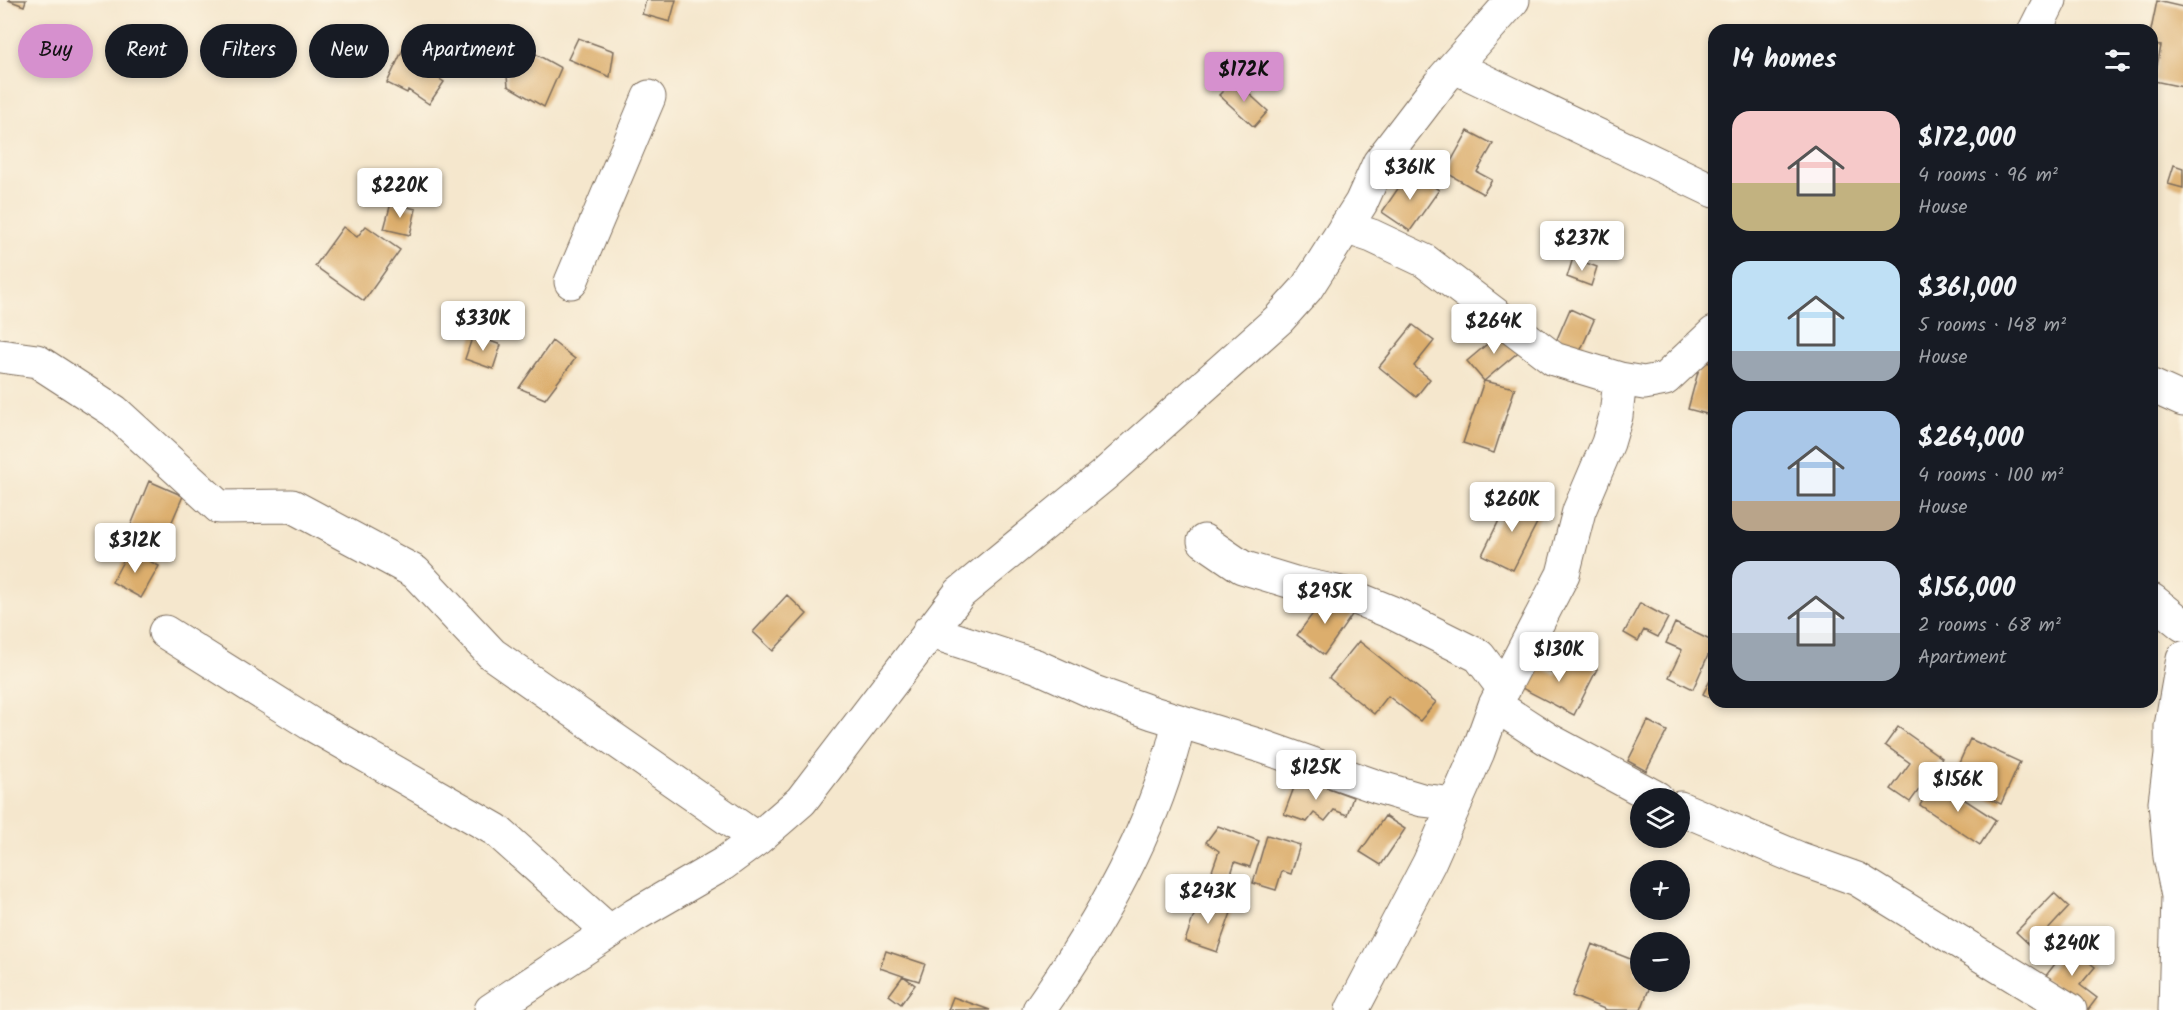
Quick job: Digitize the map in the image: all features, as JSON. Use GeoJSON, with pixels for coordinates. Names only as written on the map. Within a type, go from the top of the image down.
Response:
{"type":"FeatureCollection","features":[{"type":"Feature","properties":{"kind":"street"},"geometry":{"type":"LineString","coordinates":[[491,1010],[610,932],[723,864],[758,839],[801,801],[960,593],[1104,475],[1279,319],[1306,289],[1361,203],[1379,163],[1455,67],[1513,0]]}},
{"type":"Feature","properties":{"kind":"street"},"geometry":{"type":"LineString","coordinates":[[2038,24],[2050,0]]}},
{"type":"Feature","properties":{"kind":"street"},"geometry":{"type":"LineString","coordinates":[[1455,67],[1708,188]]}},
{"type":"Feature","properties":{"kind":"street"},"geometry":{"type":"LineString","coordinates":[[571,282],[649,97]]}},
{"type":"Feature","properties":{"kind":"street"},"geometry":{"type":"LineString","coordinates":[[1344,227],[1372,236],[1425,261],[1554,359],[1620,379],[1644,382],[1665,379],[1708,339]]}},
{"type":"Feature","properties":{"kind":"street"},"geometry":{"type":"LineString","coordinates":[[0,356],[37,361],[114,411],[219,507],[292,506],[415,572],[492,654],[758,839]]}},
{"type":"Feature","properties":{"kind":"street"},"geometry":{"type":"LineString","coordinates":[[1352,1010],[1429,863],[1499,697],[1563,574],[1579,511],[1611,434],[1616,416],[1620,379]]}},
{"type":"Feature","properties":{"kind":"street"},"geometry":{"type":"LineString","coordinates":[[2158,390],[2183,400]]}},
{"type":"Feature","properties":{"kind":"street"},"geometry":{"type":"LineString","coordinates":[[1204,541],[1242,567],[1295,583],[1346,594],[1393,613],[1479,656],[1499,697],[1549,740],[1638,788]]}},
{"type":"Feature","properties":{"kind":"street"},"geometry":{"type":"LineString","coordinates":[[2158,605],[2183,625]]}},
{"type":"Feature","properties":{"kind":"street"},"geometry":{"type":"LineString","coordinates":[[929,631],[1036,666],[1094,692],[1378,787],[1422,800],[1454,804]]}},
{"type":"Feature","properties":{"kind":"street"},"geometry":{"type":"LineString","coordinates":[[165,632],[311,724],[496,830],[610,932]]}},
{"type":"Feature","properties":{"kind":"street"},"geometry":{"type":"LineString","coordinates":[[2175,1010],[2178,896],[2170,857],[2165,802],[2171,755],[2171,726],[2183,657]]}},
{"type":"Feature","properties":{"kind":"street"},"geometry":{"type":"LineString","coordinates":[[1039,1010],[1092,930],[1118,883],[1171,762],[1179,721]]}},
{"type":"Feature","properties":{"kind":"street"},"geometry":{"type":"LineString","coordinates":[[1690,812],[1798,858],[1857,879],[2070,1010]]}},
{"type":"Feature","properties":{"kind":"building"},"geometry":{"type":"Polygon","coordinates":[[[8,0],[26,0],[24,6],[8,0]]]}},
{"type":"Feature","properties":{"kind":"building"},"geometry":{"type":"Polygon","coordinates":[[[646,0],[676,0],[670,22],[642,14],[646,0]]]}},
{"type":"Feature","properties":{"kind":"building"},"geometry":{"type":"Polygon","coordinates":[[[2157,1],[2183,7],[2183,87],[2158,82],[2161,46],[2158,46],[2158,24],[2152,24],[2157,1]]]}},
{"type":"Feature","properties":{"kind":"building"},"geometry":{"type":"Polygon","coordinates":[[[578,38],[614,51],[610,77],[568,59],[578,38]]]}},
{"type":"Feature","properties":{"kind":"building"},"geometry":{"type":"Polygon","coordinates":[[[401,54],[401,78],[438,78],[444,82],[429,104],[408,90],[407,93],[387,83],[401,54]]]}},
{"type":"Feature","properties":{"kind":"building"},"geometry":{"type":"Polygon","coordinates":[[[536,54],[561,68],[544,107],[508,86],[507,78],[536,78],[536,54]]]}},
{"type":"Feature","properties":{"kind":"building"},"geometry":{"type":"Polygon","coordinates":[[[1234,80],[1268,111],[1254,127],[1219,95],[1234,80]]]}},
{"type":"Feature","properties":{"kind":"building"},"geometry":{"type":"Polygon","coordinates":[[[1468,131],[1493,144],[1477,172],[1492,180],[1483,194],[1445,172],[1468,131]]]}},
{"type":"Feature","properties":{"kind":"building"},"geometry":{"type":"Polygon","coordinates":[[[2174,165],[2183,168],[2183,188],[2168,184],[2174,165]]]}},
{"type":"Feature","properties":{"kind":"building"},"geometry":{"type":"Polygon","coordinates":[[[1410,171],[1439,190],[1410,231],[1382,212],[1410,171]]]}},
{"type":"Feature","properties":{"kind":"building"},"geometry":{"type":"Polygon","coordinates":[[[391,203],[416,209],[410,235],[384,229],[391,203]]]}},
{"type":"Feature","properties":{"kind":"building"},"geometry":{"type":"Polygon","coordinates":[[[366,226],[400,250],[364,301],[315,266],[343,227],[357,237],[366,226]]]}},
{"type":"Feature","properties":{"kind":"building"},"geometry":{"type":"Polygon","coordinates":[[[1573,258],[1597,267],[1591,286],[1567,277],[1573,258]]]}},
{"type":"Feature","properties":{"kind":"building"},"geometry":{"type":"Polygon","coordinates":[[[1570,309],[1594,320],[1578,356],[1554,346],[1570,309]]]}},
{"type":"Feature","properties":{"kind":"building"},"geometry":{"type":"Polygon","coordinates":[[[1413,325],[1434,341],[1414,366],[1430,379],[1416,397],[1379,367],[1413,325]]]}},
{"type":"Feature","properties":{"kind":"building"},"geometry":{"type":"Polygon","coordinates":[[[1505,329],[1522,349],[1484,381],[1467,361],[1505,329]]]}},
{"type":"Feature","properties":{"kind":"building"},"geometry":{"type":"Polygon","coordinates":[[[473,335],[501,345],[493,369],[465,359],[473,335]]]}},
{"type":"Feature","properties":{"kind":"building"},"geometry":{"type":"Polygon","coordinates":[[[552,341],[575,359],[545,399],[519,388],[552,341]]]}},
{"type":"Feature","properties":{"kind":"building"},"geometry":{"type":"Polygon","coordinates":[[[1701,361],[1708,363],[1708,414],[1688,409],[1701,361]]]}},
{"type":"Feature","properties":{"kind":"building"},"geometry":{"type":"Polygon","coordinates":[[[1484,381],[1515,388],[1494,453],[1463,443],[1484,381]]]}},
{"type":"Feature","properties":{"kind":"building"},"geometry":{"type":"Polygon","coordinates":[[[149,481],[183,496],[158,554],[125,540],[149,481]]]}},
{"type":"Feature","properties":{"kind":"building"},"geometry":{"type":"Polygon","coordinates":[[[1511,496],[1543,511],[1513,570],[1482,555],[1511,496]]]}},
{"type":"Feature","properties":{"kind":"building"},"geometry":{"type":"Polygon","coordinates":[[[129,550],[159,566],[141,598],[112,582],[129,550]]]}},
{"type":"Feature","properties":{"kind":"building"},"geometry":{"type":"Polygon","coordinates":[[[787,595],[807,614],[773,651],[753,632],[787,595]]]}},
{"type":"Feature","properties":{"kind":"building"},"geometry":{"type":"Polygon","coordinates":[[[1326,596],[1352,615],[1324,655],[1297,635],[1326,596]]]}},
{"type":"Feature","properties":{"kind":"building"},"geometry":{"type":"Polygon","coordinates":[[[1640,603],[1668,618],[1658,637],[1644,630],[1638,641],[1624,633],[1640,603]]]}},
{"type":"Feature","properties":{"kind":"building"},"geometry":{"type":"Polygon","coordinates":[[[1675,623],[1708,639],[1708,655],[1693,689],[1669,677],[1682,650],[1666,643],[1675,623]]]}},
{"type":"Feature","properties":{"kind":"building"},"geometry":{"type":"Polygon","coordinates":[[[1359,641],[1436,702],[1420,721],[1388,696],[1374,714],[1329,678],[1359,641]]]}},
{"type":"Feature","properties":{"kind":"building"},"geometry":{"type":"Polygon","coordinates":[[[1567,653],[1597,669],[1574,715],[1516,685],[1529,661],[1556,675],[1567,653]]]}},
{"type":"Feature","properties":{"kind":"building"},"geometry":{"type":"Polygon","coordinates":[[[1708,684],[1708,697],[1703,694],[1708,684]]]}},
{"type":"Feature","properties":{"kind":"building"},"geometry":{"type":"Polygon","coordinates":[[[1648,721],[1667,731],[1646,771],[1628,761],[1648,721]]]}},
{"type":"Feature","properties":{"kind":"building"},"geometry":{"type":"Polygon","coordinates":[[[1898,727],[1942,758],[1910,802],[1891,789],[1910,763],[1885,745],[1898,727]]]}},
{"type":"Feature","properties":{"kind":"building"},"geometry":{"type":"Polygon","coordinates":[[[1970,739],[2020,762],[2001,804],[1951,781],[1970,739]]]}},
{"type":"Feature","properties":{"kind":"building"},"geometry":{"type":"Polygon","coordinates":[[[1298,777],[1353,797],[1347,815],[1334,810],[1325,821],[1314,813],[1307,822],[1284,814],[1298,777]]]}},
{"type":"Feature","properties":{"kind":"building"},"geometry":{"type":"Polygon","coordinates":[[[1936,781],[1996,820],[1980,845],[1920,805],[1936,781]]]}},
{"type":"Feature","properties":{"kind":"building"},"geometry":{"type":"Polygon","coordinates":[[[1385,816],[1405,829],[1381,865],[1360,852],[1385,816]]]}},
{"type":"Feature","properties":{"kind":"building"},"geometry":{"type":"Polygon","coordinates":[[[1218,826],[1259,841],[1250,867],[1235,862],[1230,877],[1212,871],[1219,851],[1206,842],[1218,826]]]}},
{"type":"Feature","properties":{"kind":"building"},"geometry":{"type":"Polygon","coordinates":[[[1267,835],[1300,845],[1291,874],[1282,871],[1276,890],[1253,883],[1267,835]]]}},
{"type":"Feature","properties":{"kind":"building"},"geometry":{"type":"Polygon","coordinates":[[[2054,893],[2069,907],[2032,947],[2016,932],[2054,893]]]}},
{"type":"Feature","properties":{"kind":"building"},"geometry":{"type":"Polygon","coordinates":[[[1200,898],[1232,910],[1217,952],[1185,941],[1200,898]]]}},
{"type":"Feature","properties":{"kind":"building"},"geometry":{"type":"Polygon","coordinates":[[[1592,944],[1630,959],[1630,992],[1648,992],[1641,1010],[1607,1010],[1572,996],[1592,944]]]}},
{"type":"Feature","properties":{"kind":"building"},"geometry":{"type":"Polygon","coordinates":[[[2069,946],[2095,967],[2080,985],[2097,998],[2088,1010],[2044,978],[2069,946]]]}},
{"type":"Feature","properties":{"kind":"building"},"geometry":{"type":"Polygon","coordinates":[[[886,951],[925,964],[919,981],[880,968],[886,951]]]}},
{"type":"Feature","properties":{"kind":"building"},"geometry":{"type":"Polygon","coordinates":[[[903,976],[915,985],[901,1004],[889,995],[903,976]]]}},
{"type":"Feature","properties":{"kind":"building"},"geometry":{"type":"Polygon","coordinates":[[[953,997],[990,1010],[948,1010],[953,997]]]}}]}
